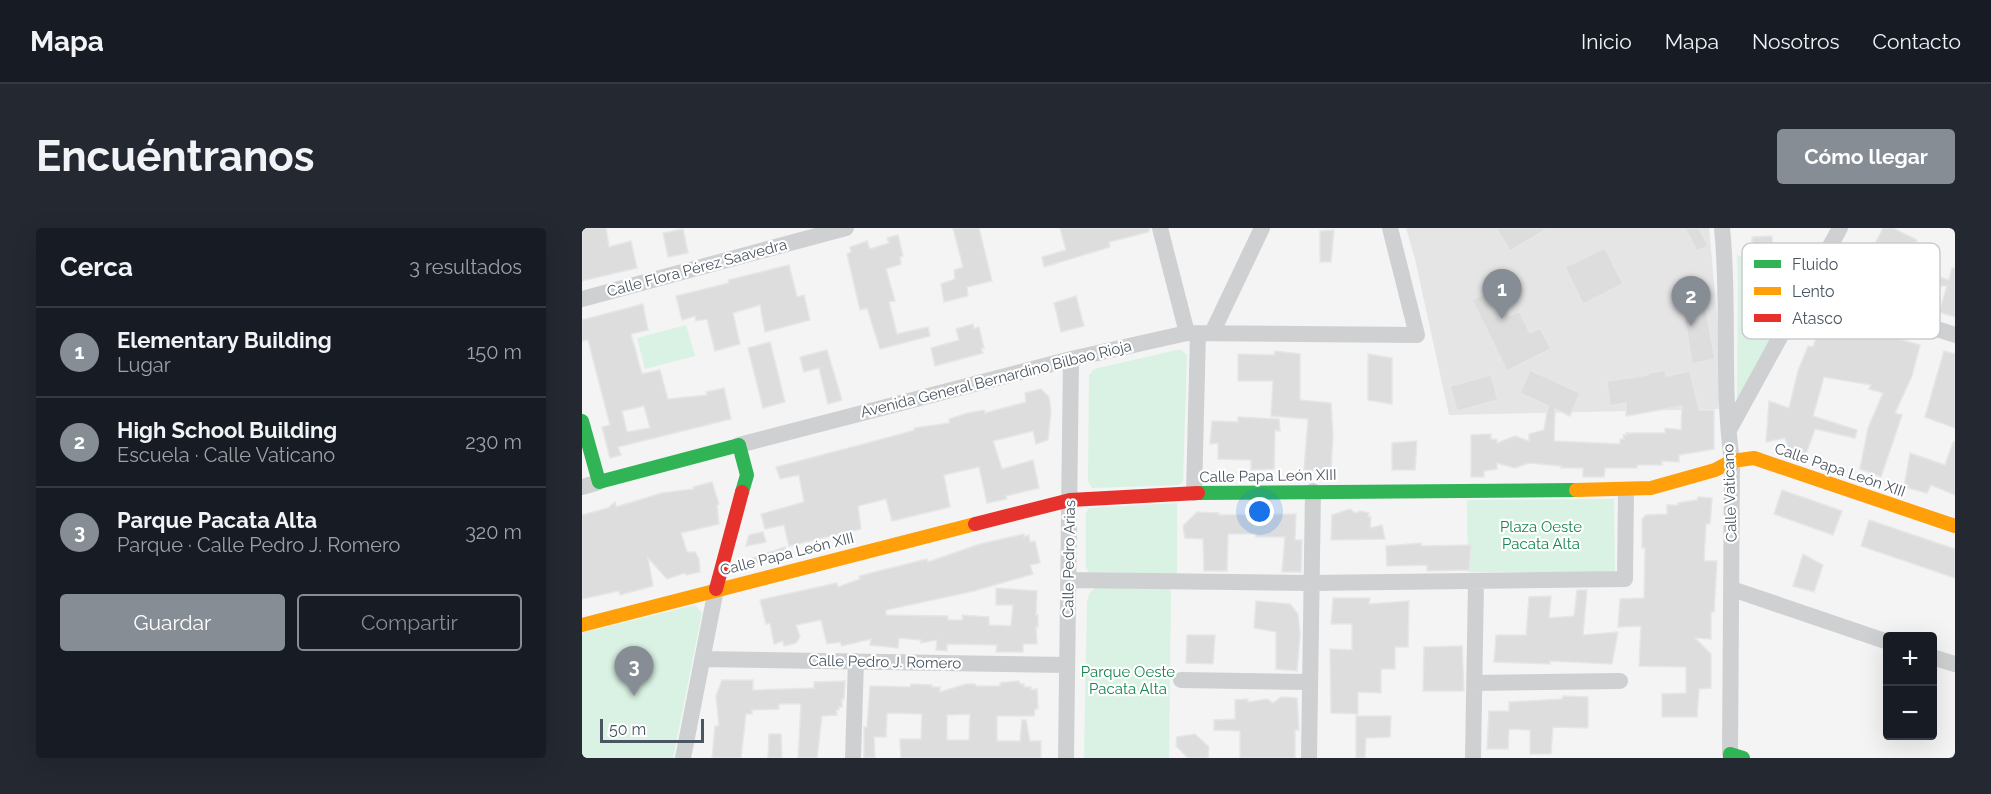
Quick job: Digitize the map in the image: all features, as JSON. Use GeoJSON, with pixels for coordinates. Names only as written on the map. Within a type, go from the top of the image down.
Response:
{"type":"FeatureCollection","features":[{"type":"Feature","properties":{"kind":"street","name":"Calle Flora Pérez Saavedra"},"geometry":{"type":"LineString","coordinates":[[582,299],[846,228]]}},
{"type":"Feature","properties":{"kind":"street"},"geometry":{"type":"LineString","coordinates":[[1160,228],[1199,333],[1194,493]]}},
{"type":"Feature","properties":{"kind":"street"},"geometry":{"type":"LineString","coordinates":[[1199,333],[1262,228]]}},
{"type":"Feature","properties":{"kind":"street","name":"Avenida General Bernardino Bilbao Rioja"},"geometry":{"type":"LineString","coordinates":[[582,487],[1071,359],[1199,333],[1417,335],[1390,228]]}},
{"type":"Feature","properties":{"kind":"street","name":"Calle Vaticano"},"geometry":{"type":"LineString","coordinates":[[1722,228],[1726,292],[1728,432],[1732,460],[1735,757]]}},
{"type":"Feature","properties":{"kind":"street"},"geometry":{"type":"LineString","coordinates":[[1832,243],[1840,228]]}},
{"type":"Feature","properties":{"kind":"street"},"geometry":{"type":"LineString","coordinates":[[1940,330],[1955,335]]}},
{"type":"Feature","properties":{"kind":"street"},"geometry":{"type":"LineString","coordinates":[[1728,432],[1780,339]]}},
{"type":"Feature","properties":{"kind":"street","name":"Calle Pedro Arias"},"geometry":{"type":"LineString","coordinates":[[1066,758],[1071,359]]}},
{"type":"Feature","properties":{"kind":"street"},"geometry":{"type":"LineString","coordinates":[[582,421],[598,482]]}},
{"type":"Feature","properties":{"kind":"street"},"geometry":{"type":"LineString","coordinates":[[683,758],[716,589],[747,475],[739,445]]}},
{"type":"Feature","properties":{"kind":"street","name":"Calle Papa León XIII"},"geometry":{"type":"LineString","coordinates":[[582,624],[1070,500],[1194,493],[1626,490],[1651,488],[1714,470],[1732,460],[1754,458],[1955,526]]}},
{"type":"Feature","properties":{"kind":"street"},"geometry":{"type":"LineString","coordinates":[[1069,580],[1311,583],[1625,579],[1626,490]]}},
{"type":"Feature","properties":{"kind":"street"},"geometry":{"type":"LineString","coordinates":[[1309,758],[1313,491]]}},
{"type":"Feature","properties":{"kind":"street"},"geometry":{"type":"LineString","coordinates":[[1473,758],[1476,582]]}},
{"type":"Feature","properties":{"kind":"street"},"geometry":{"type":"LineString","coordinates":[[1732,589],[1883,641]]}},
{"type":"Feature","properties":{"kind":"street","name":"Calle Pedro J. Romero"},"geometry":{"type":"LineString","coordinates":[[704,658],[1067,665]]}},
{"type":"Feature","properties":{"kind":"street"},"geometry":{"type":"LineString","coordinates":[[1937,659],[1955,664]]}},
{"type":"Feature","properties":{"kind":"street"},"geometry":{"type":"LineString","coordinates":[[853,758],[855,661]]}},
{"type":"Feature","properties":{"kind":"street"},"geometry":{"type":"LineString","coordinates":[[1181,680],[1310,682]]}},
{"type":"Feature","properties":{"kind":"street"},"geometry":{"type":"LineString","coordinates":[[1474,682],[1620,681]]}},
{"type":"Feature","properties":{"kind":"shaded area"},"geometry":{"type":"Polygon","coordinates":[[[1406,228],[1709,228],[1719,336],[1719,409],[1449,415],[1415,259],[1406,228]]]}},
{"type":"Feature","properties":{"kind":"green space"},"geometry":{"type":"Polygon","coordinates":[[[1737,255],[1742,257],[1742,339],[1771,339],[1738,399],[1737,397],[1737,255]]]}},
{"type":"Feature","properties":{"kind":"green space"},"geometry":{"type":"Polygon","coordinates":[[[686,325],[695,356],[645,369],[637,338],[686,325]]]}},
{"type":"Feature","properties":{"kind":"green space"},"geometry":{"type":"Polygon","coordinates":[[[1177,350],[1187,355],[1183,482],[1179,485],[1092,488],[1088,481],[1089,375],[1094,369],[1177,350]]]}},
{"type":"Feature","properties":{"kind":"green space","name":"Plaza Oeste Pacata Alta"},"geometry":{"type":"Polygon","coordinates":[[[1614,499],[1615,572],[1468,572],[1467,500],[1614,499]]]}},
{"type":"Feature","properties":{"kind":"green space"},"geometry":{"type":"Polygon","coordinates":[[[1177,503],[1177,575],[1089,572],[1086,567],[1086,513],[1089,508],[1177,503]]]}},
{"type":"Feature","properties":{"kind":"green space","name":"Parque Oeste Pacata Alta"},"geometry":{"type":"Polygon","coordinates":[[[1096,587],[1171,587],[1169,758],[1084,758],[1087,603],[1089,594],[1096,587]]]}},
{"type":"Feature","properties":{"kind":"green space"},"geometry":{"type":"Polygon","coordinates":[[[695,605],[702,613],[673,758],[582,758],[582,633],[695,605]]]}},
{"type":"Feature","properties":{"kind":"building"},"geometry":{"type":"Polygon","coordinates":[[[582,228],[606,228],[609,247],[631,241],[637,268],[582,281],[582,228]]]}},
{"type":"Feature","properties":{"kind":"building"},"geometry":{"type":"Polygon","coordinates":[[[953,228],[979,228],[992,281],[967,287],[968,296],[944,302],[941,284],[955,279],[954,270],[963,267],[953,228]]]}},
{"type":"Feature","properties":{"kind":"building"},"geometry":{"type":"Polygon","coordinates":[[[1060,228],[1149,228],[1149,232],[1109,242],[1110,247],[1044,267],[1042,257],[1066,250],[1060,228]]]}},
{"type":"Feature","properties":{"kind":"building"},"geometry":{"type":"Polygon","coordinates":[[[1496,228],[1548,228],[1510,251],[1496,228]]]}},
{"type":"Feature","properties":{"kind":"building"},"geometry":{"type":"Polygon","coordinates":[[[1685,228],[1699,228],[1708,246],[1697,251],[1685,228]]]}},
{"type":"Feature","properties":{"kind":"building"},"geometry":{"type":"Polygon","coordinates":[[[1883,228],[1893,228],[1917,240],[1916,243],[1876,243],[1883,228]]]}},
{"type":"Feature","properties":{"kind":"building"},"geometry":{"type":"Polygon","coordinates":[[[683,229],[688,253],[668,257],[663,233],[683,229]]]}},
{"type":"Feature","properties":{"kind":"building"},"geometry":{"type":"Polygon","coordinates":[[[1334,230],[1331,262],[1320,262],[1320,231],[1334,230]]]}},
{"type":"Feature","properties":{"kind":"building"},"geometry":{"type":"Polygon","coordinates":[[[898,235],[903,256],[900,257],[901,264],[886,269],[895,301],[889,302],[897,334],[928,327],[930,336],[880,349],[867,308],[860,310],[847,254],[851,252],[850,247],[867,241],[870,249],[889,243],[887,238],[898,235]]]}},
{"type":"Feature","properties":{"kind":"building"},"geometry":{"type":"Polygon","coordinates":[[[1772,236],[1772,243],[1752,243],[1752,237],[1772,236]]]}},
{"type":"Feature","properties":{"kind":"building"},"geometry":{"type":"Polygon","coordinates":[[[1605,248],[1623,284],[1583,304],[1565,267],[1605,248]]]}},
{"type":"Feature","properties":{"kind":"building"},"geometry":{"type":"Polygon","coordinates":[[[789,265],[797,297],[804,295],[810,320],[765,332],[760,305],[733,313],[740,344],[715,351],[707,319],[696,321],[695,316],[682,320],[676,296],[789,265]]]}},
{"type":"Feature","properties":{"kind":"building"},"geometry":{"type":"Polygon","coordinates":[[[1952,268],[1955,268],[1955,317],[1940,312],[1947,286],[1940,286],[1940,277],[1949,280],[1952,268]]]}},
{"type":"Feature","properties":{"kind":"building"},"geometry":{"type":"Polygon","coordinates":[[[1701,283],[1715,359],[1692,364],[1680,287],[1701,283]]]}},
{"type":"Feature","properties":{"kind":"building"},"geometry":{"type":"Polygon","coordinates":[[[1495,288],[1509,316],[1519,311],[1530,333],[1540,328],[1551,349],[1507,371],[1472,300],[1495,288]]]}},
{"type":"Feature","properties":{"kind":"building"},"geometry":{"type":"Polygon","coordinates":[[[1076,296],[1084,326],[1061,332],[1054,303],[1076,296]]]}},
{"type":"Feature","properties":{"kind":"building"},"geometry":{"type":"Polygon","coordinates":[[[643,304],[648,330],[631,334],[642,374],[660,370],[668,399],[707,395],[706,392],[724,388],[731,419],[618,447],[621,455],[610,458],[602,427],[610,425],[588,340],[582,341],[582,320],[643,304]],[[644,406],[622,411],[627,432],[650,428],[644,406]]]}},
{"type":"Feature","properties":{"kind":"building"},"geometry":{"type":"Polygon","coordinates":[[[973,324],[974,329],[979,327],[983,353],[935,366],[931,348],[959,340],[956,329],[973,324]]]}},
{"type":"Feature","properties":{"kind":"building"},"geometry":{"type":"Polygon","coordinates":[[[1816,339],[1899,339],[1920,345],[1912,376],[1895,413],[1902,415],[1881,477],[1860,469],[1868,428],[1883,393],[1869,389],[1871,385],[1824,377],[1813,416],[1857,430],[1855,438],[1815,429],[1805,457],[1789,449],[1785,438],[1766,442],[1769,401],[1789,408],[1798,371],[1808,346],[1813,347],[1816,339]]]}},
{"type":"Feature","properties":{"kind":"building"},"geometry":{"type":"Polygon","coordinates":[[[770,342],[785,402],[763,408],[748,348],[770,342]]]}},
{"type":"Feature","properties":{"kind":"building"},"geometry":{"type":"Polygon","coordinates":[[[827,350],[842,400],[828,404],[819,368],[804,372],[800,357],[827,350]]]}},
{"type":"Feature","properties":{"kind":"building"},"geometry":{"type":"Polygon","coordinates":[[[1275,351],[1300,354],[1300,400],[1331,403],[1333,435],[1331,471],[1304,470],[1308,419],[1271,416],[1273,381],[1238,381],[1238,354],[1274,355],[1275,351]]]}},
{"type":"Feature","properties":{"kind":"building"},"geometry":{"type":"Polygon","coordinates":[[[1944,351],[1955,354],[1955,428],[1925,417],[1944,351]]]}},
{"type":"Feature","properties":{"kind":"building"},"geometry":{"type":"Polygon","coordinates":[[[1368,354],[1392,358],[1392,404],[1368,400],[1368,354]]]}},
{"type":"Feature","properties":{"kind":"building"},"geometry":{"type":"Polygon","coordinates":[[[1530,370],[1580,393],[1570,416],[1555,409],[1554,441],[1620,444],[1620,439],[1624,439],[1623,435],[1627,435],[1626,433],[1665,433],[1665,428],[1681,430],[1682,406],[1626,416],[1626,403],[1610,406],[1607,381],[1665,370],[1666,376],[1690,371],[1699,410],[1714,410],[1714,449],[1679,455],[1679,462],[1662,461],[1662,465],[1605,468],[1604,477],[1583,477],[1583,468],[1561,468],[1561,466],[1529,463],[1515,468],[1497,463],[1497,469],[1484,471],[1484,477],[1471,477],[1471,435],[1491,434],[1491,439],[1497,439],[1497,443],[1515,436],[1529,441],[1529,434],[1544,430],[1548,406],[1520,393],[1530,370]]]}},
{"type":"Feature","properties":{"kind":"building"},"geometry":{"type":"Polygon","coordinates":[[[1491,375],[1498,400],[1457,411],[1450,386],[1491,375]]]}},
{"type":"Feature","properties":{"kind":"building"},"geometry":{"type":"Polygon","coordinates":[[[1041,389],[1049,397],[1051,411],[1048,440],[1036,444],[1033,431],[993,441],[1002,469],[1033,460],[1039,488],[987,503],[979,467],[944,475],[950,507],[892,521],[886,499],[858,506],[861,529],[789,546],[784,525],[765,529],[761,514],[804,502],[799,475],[780,479],[776,467],[915,430],[914,428],[949,423],[949,419],[968,413],[984,410],[985,413],[1026,402],[1025,393],[1041,389]]]}},
{"type":"Feature","properties":{"kind":"building"},"geometry":{"type":"Polygon","coordinates":[[[1238,417],[1279,419],[1280,431],[1275,430],[1274,469],[1251,470],[1251,460],[1218,459],[1218,443],[1210,444],[1212,421],[1238,422],[1238,417]]]}},
{"type":"Feature","properties":{"kind":"building"},"geometry":{"type":"Polygon","coordinates":[[[1417,441],[1415,470],[1392,470],[1392,443],[1417,441]]]}},
{"type":"Feature","properties":{"kind":"building"},"geometry":{"type":"Polygon","coordinates":[[[1953,442],[1955,442],[1955,495],[1931,485],[1927,493],[1904,487],[1910,453],[1945,465],[1953,442]]]}},
{"type":"Feature","properties":{"kind":"building"},"geometry":{"type":"Polygon","coordinates":[[[712,482],[719,504],[717,505],[719,524],[681,533],[687,552],[695,552],[699,559],[700,572],[686,575],[685,573],[667,579],[648,558],[653,586],[620,595],[619,591],[582,599],[582,515],[608,508],[615,502],[616,507],[662,493],[694,489],[693,487],[712,482]]]}},
{"type":"Feature","properties":{"kind":"building"},"geometry":{"type":"Polygon","coordinates":[[[1782,490],[1842,511],[1833,535],[1774,514],[1782,490]]]}},
{"type":"Feature","properties":{"kind":"building"},"geometry":{"type":"Polygon","coordinates":[[[1698,497],[1712,498],[1710,524],[1706,524],[1704,561],[1717,561],[1714,612],[1711,612],[1711,639],[1695,638],[1711,654],[1711,688],[1699,689],[1697,717],[1662,717],[1662,694],[1686,693],[1686,667],[1639,666],[1641,626],[1618,627],[1620,599],[1644,598],[1645,548],[1642,548],[1642,519],[1646,515],[1667,514],[1667,505],[1678,505],[1678,503],[1697,500],[1698,497]]]}},
{"type":"Feature","properties":{"kind":"building"},"geometry":{"type":"Polygon","coordinates":[[[1350,509],[1355,513],[1361,511],[1369,513],[1370,528],[1382,525],[1385,539],[1331,540],[1332,515],[1350,509]]]}},
{"type":"Feature","properties":{"kind":"building"},"geometry":{"type":"Polygon","coordinates":[[[1197,512],[1219,513],[1219,515],[1296,514],[1295,540],[1302,540],[1301,572],[1282,572],[1285,537],[1256,537],[1256,534],[1228,534],[1227,571],[1204,571],[1203,539],[1185,538],[1183,526],[1197,512]]]}},
{"type":"Feature","properties":{"kind":"building"},"geometry":{"type":"Polygon","coordinates":[[[1869,520],[1955,549],[1955,578],[1861,546],[1869,520]]]}},
{"type":"Feature","properties":{"kind":"building"},"geometry":{"type":"Polygon","coordinates":[[[763,532],[766,542],[746,546],[749,535],[763,532]]]}},
{"type":"Feature","properties":{"kind":"building"},"geometry":{"type":"Polygon","coordinates":[[[1024,534],[1024,537],[1029,535],[1030,542],[1035,541],[1040,563],[1030,565],[1033,574],[974,591],[886,610],[886,615],[948,616],[948,620],[963,620],[962,615],[989,617],[989,625],[1011,626],[1013,605],[996,605],[996,588],[1037,591],[1037,644],[1023,644],[1023,652],[996,652],[997,645],[947,644],[947,651],[936,650],[937,640],[921,643],[921,640],[899,638],[898,648],[870,645],[871,639],[842,646],[840,642],[827,644],[821,620],[796,625],[800,637],[796,643],[784,646],[783,641],[774,644],[770,623],[766,624],[760,600],[837,583],[838,587],[860,579],[859,576],[927,559],[928,562],[980,544],[1024,534]]]}},
{"type":"Feature","properties":{"kind":"building"},"geometry":{"type":"Polygon","coordinates":[[[1421,543],[1421,546],[1471,545],[1469,570],[1427,571],[1427,565],[1387,566],[1386,546],[1421,543]]]}},
{"type":"Feature","properties":{"kind":"building"},"geometry":{"type":"Polygon","coordinates":[[[785,547],[788,558],[754,564],[752,558],[785,547]]]}},
{"type":"Feature","properties":{"kind":"building"},"geometry":{"type":"Polygon","coordinates":[[[1803,554],[1823,565],[1814,592],[1793,586],[1803,554]]]}},
{"type":"Feature","properties":{"kind":"building"},"geometry":{"type":"Polygon","coordinates":[[[1577,590],[1587,590],[1583,635],[1618,632],[1612,664],[1550,661],[1550,664],[1494,662],[1496,635],[1526,635],[1529,597],[1551,596],[1549,618],[1574,616],[1577,590]]]}},
{"type":"Feature","properties":{"kind":"building"},"geometry":{"type":"Polygon","coordinates":[[[1333,598],[1370,598],[1369,604],[1409,601],[1408,647],[1395,647],[1395,669],[1381,669],[1381,693],[1358,692],[1358,714],[1331,713],[1330,649],[1352,650],[1352,624],[1331,624],[1333,598]]]}},
{"type":"Feature","properties":{"kind":"building"},"geometry":{"type":"Polygon","coordinates":[[[1256,601],[1290,604],[1298,614],[1300,634],[1297,671],[1276,669],[1276,632],[1254,628],[1256,601]]]}},
{"type":"Feature","properties":{"kind":"building"},"geometry":{"type":"Polygon","coordinates":[[[1187,635],[1215,635],[1213,664],[1186,663],[1187,635]]]}},
{"type":"Feature","properties":{"kind":"building"},"geometry":{"type":"Polygon","coordinates":[[[1462,646],[1464,691],[1423,691],[1424,647],[1462,646]]]}},
{"type":"Feature","properties":{"kind":"building"},"geometry":{"type":"Polygon","coordinates":[[[722,680],[753,680],[753,690],[814,688],[814,682],[845,681],[844,699],[842,699],[842,707],[836,710],[837,715],[822,716],[817,758],[798,758],[801,704],[779,704],[779,709],[752,710],[752,714],[746,714],[741,758],[712,758],[715,726],[719,726],[716,696],[722,680]]]}},
{"type":"Feature","properties":{"kind":"building"},"geometry":{"type":"Polygon","coordinates":[[[1019,681],[1020,684],[1024,684],[1024,687],[1031,687],[1031,690],[1037,689],[1038,709],[1035,709],[1034,716],[997,716],[997,741],[1020,741],[1022,720],[1026,720],[1030,741],[1041,741],[1041,758],[901,758],[900,739],[921,739],[922,714],[890,713],[887,714],[886,737],[874,737],[875,758],[864,758],[864,727],[867,727],[870,686],[932,685],[932,687],[940,687],[940,692],[966,684],[1000,686],[1000,683],[1019,681]],[[970,714],[947,715],[947,740],[969,740],[970,714]]]}},
{"type":"Feature","properties":{"kind":"building"},"geometry":{"type":"Polygon","coordinates":[[[1563,696],[1588,697],[1588,728],[1553,727],[1551,754],[1530,754],[1530,730],[1509,729],[1508,749],[1487,749],[1489,711],[1509,711],[1509,702],[1562,699],[1563,696]]]}},
{"type":"Feature","properties":{"kind":"building"},"geometry":{"type":"Polygon","coordinates":[[[1281,697],[1297,698],[1299,730],[1295,730],[1295,758],[1240,758],[1240,731],[1214,730],[1214,720],[1235,719],[1235,700],[1248,699],[1248,702],[1267,699],[1273,703],[1281,697]]]}},
{"type":"Feature","properties":{"kind":"building"},"geometry":{"type":"Polygon","coordinates":[[[1356,716],[1391,716],[1390,737],[1366,738],[1365,758],[1356,758],[1356,716]]]}},
{"type":"Feature","properties":{"kind":"building"},"geometry":{"type":"Polygon","coordinates":[[[769,734],[781,734],[782,758],[768,758],[769,734]]]}},
{"type":"Feature","properties":{"kind":"building"},"geometry":{"type":"Polygon","coordinates":[[[1195,734],[1209,747],[1208,758],[1188,758],[1176,746],[1177,737],[1195,734]]]}},
{"type":"Feature","properties":{"kind":"traffic: fast"},"geometry":{"type":"LineString","coordinates":[[582,421],[599,482],[739,445],[747,475],[742,492]]}},
{"type":"Feature","properties":{"kind":"traffic: fast"},"geometry":{"type":"LineString","coordinates":[[1198,493],[1576,490]]}},
{"type":"Feature","properties":{"kind":"traffic: fast"},"geometry":{"type":"LineString","coordinates":[[1730,758],[1730,754],[1743,758]]}},
{"type":"Feature","properties":{"kind":"traffic: slow"},"geometry":{"type":"LineString","coordinates":[[1576,490],[1651,488],[1715,470],[1732,461],[1754,458],[1955,526]]}},
{"type":"Feature","properties":{"kind":"traffic: slow"},"geometry":{"type":"LineString","coordinates":[[582,625],[975,524]]}},
{"type":"Feature","properties":{"kind":"traffic: jam"},"geometry":{"type":"LineString","coordinates":[[716,589],[742,492]]}},
{"type":"Feature","properties":{"kind":"traffic: jam"},"geometry":{"type":"LineString","coordinates":[[975,524],[1070,500],[1198,493]]}},
{"type":"Feature","properties":{"kind":"place","name":"Elementary Building"},"geometry":{"type":"Point","coordinates":[1502,319]}},
{"type":"Feature","properties":{"kind":"place","name":"High School Building"},"geometry":{"type":"Point","coordinates":[1691,326]}},
{"type":"Feature","properties":{"kind":"place","name":"Parque Pacata Alta"},"geometry":{"type":"Point","coordinates":[634,696]}}]}
